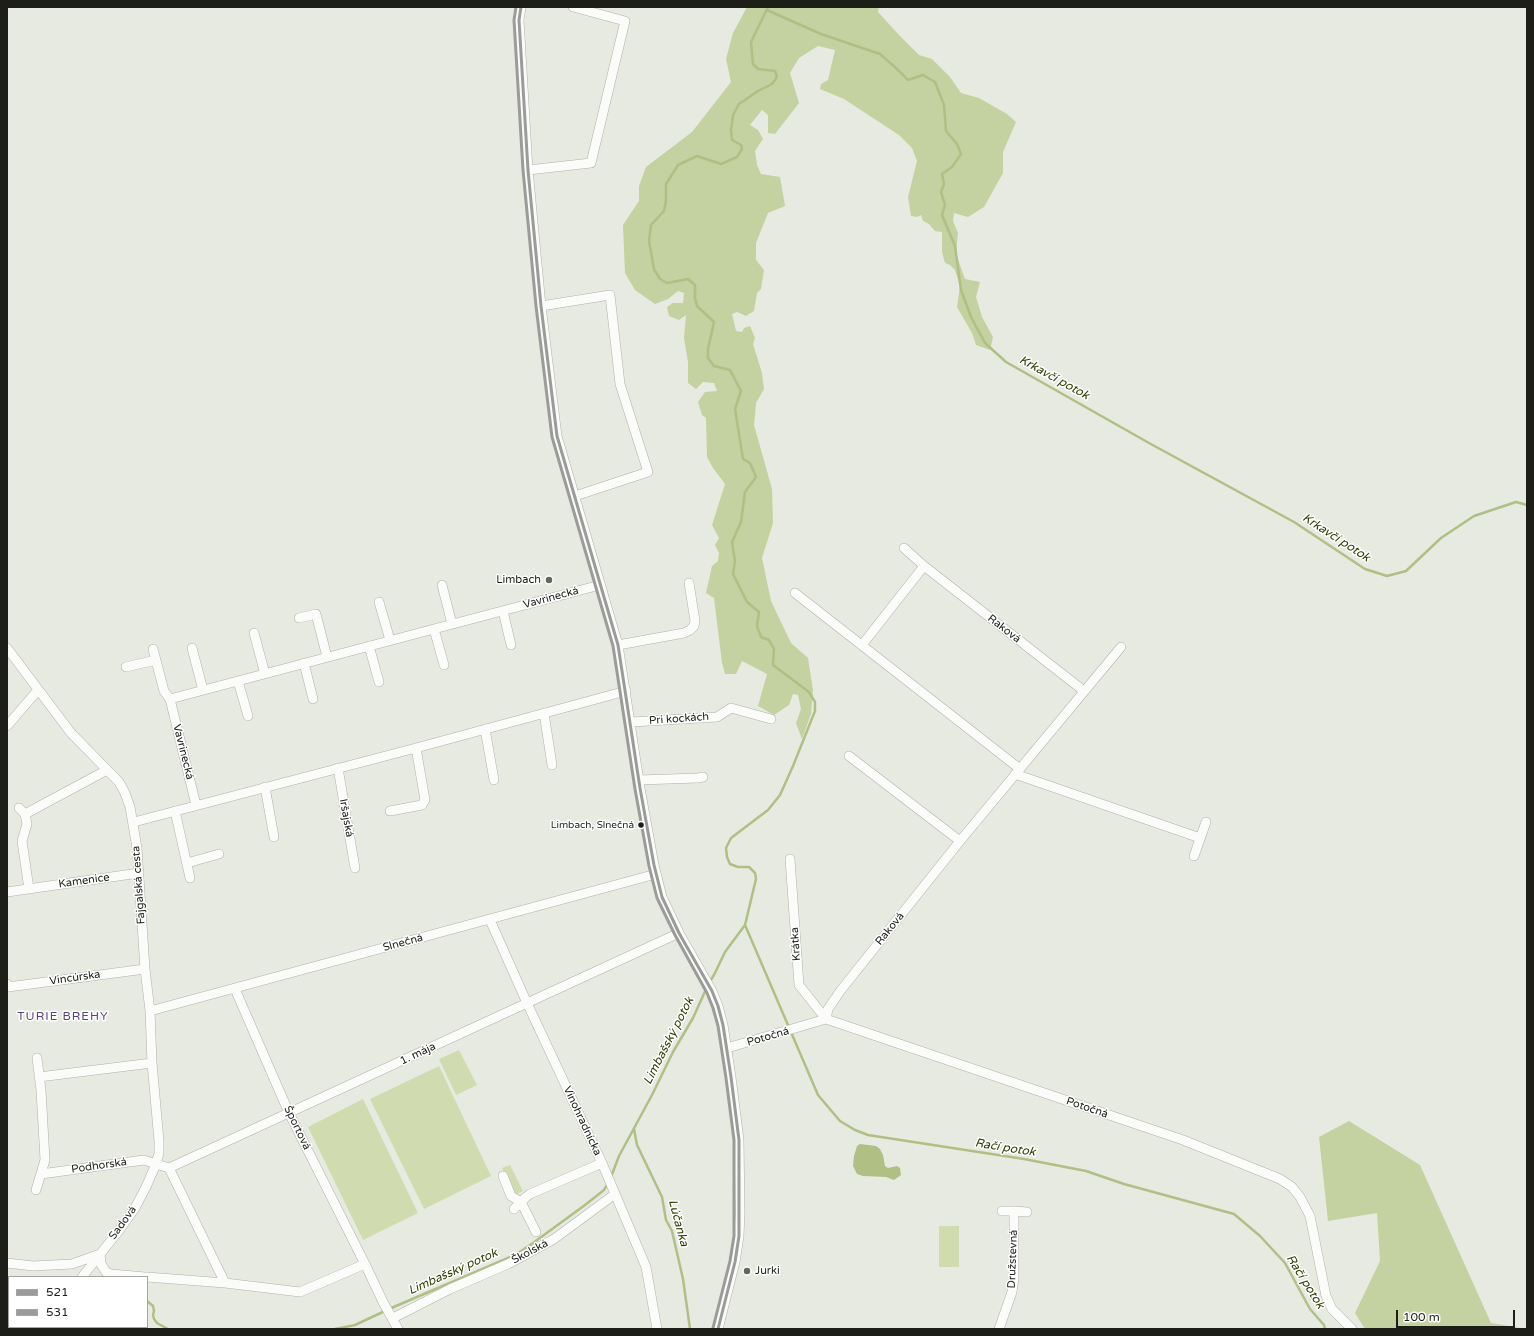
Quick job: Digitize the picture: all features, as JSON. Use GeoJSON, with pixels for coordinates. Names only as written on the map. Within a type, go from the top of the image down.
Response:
{"type":"FeatureCollection","features":[{"type":"Feature","properties":{"kind":"street"},"geometry":{"type":"LineString","coordinates":[[521,7],[519,20],[528,170],[541,306],[557,436],[618,645],[640,784],[656,874],[662,897],[679,933],[712,991],[718,1006],[727,1048],[739,1140],[740,1213],[739,1236],[735,1262],[718,1329]]}},
{"type":"Feature","properties":{"kind":"street"},"geometry":{"type":"LineString","coordinates":[[528,170],[591,163],[625,21],[573,7]]}},
{"type":"Feature","properties":{"kind":"street"},"geometry":{"type":"LineString","coordinates":[[541,306],[610,295],[620,384],[648,472],[574,496]]}},
{"type":"Feature","properties":{"kind":"street","name":"Raková"},"geometry":{"type":"LineString","coordinates":[[904,548],[924,566],[1084,691]]}},
{"type":"Feature","properties":{"kind":"street"},"geometry":{"type":"LineString","coordinates":[[862,645],[924,566]]}},
{"type":"Feature","properties":{"kind":"street"},"geometry":{"type":"LineString","coordinates":[[618,645],[684,633],[690,630],[694,626],[695,621],[689,583]]}},
{"type":"Feature","properties":{"kind":"street"},"geometry":{"type":"LineString","coordinates":[[442,585],[452,624]]}},
{"type":"Feature","properties":{"kind":"street","name":"Vavrinecká"},"geometry":{"type":"LineString","coordinates":[[170,699],[600,585]]}},
{"type":"Feature","properties":{"kind":"street"},"geometry":{"type":"LineString","coordinates":[[795,592],[1018,771],[1200,838]]}},
{"type":"Feature","properties":{"kind":"street"},"geometry":{"type":"LineString","coordinates":[[380,602],[390,640]]}},
{"type":"Feature","properties":{"kind":"street"},"geometry":{"type":"LineString","coordinates":[[502,610],[511,645]]}},
{"type":"Feature","properties":{"kind":"street"},"geometry":{"type":"LineString","coordinates":[[299,618],[316,614],[327,657]]}},
{"type":"Feature","properties":{"kind":"street"},"geometry":{"type":"LineString","coordinates":[[434,629],[444,665]]}},
{"type":"Feature","properties":{"kind":"street"},"geometry":{"type":"LineString","coordinates":[[254,633],[265,674]]}},
{"type":"Feature","properties":{"kind":"street"},"geometry":{"type":"LineString","coordinates":[[369,646],[378,682]]}},
{"type":"Feature","properties":{"kind":"street","name":"Raková"},"geometry":{"type":"LineString","coordinates":[[826,1019],[828,1009],[841,990],[960,841],[1121,647]]}},
{"type":"Feature","properties":{"kind":"street","name":"Fajgalská cesta"},"geometry":{"type":"LineString","coordinates":[[7,648],[70,733],[119,782],[125,793],[134,822],[159,1141],[159,1153],[156,1164]]}},
{"type":"Feature","properties":{"kind":"street"},"geometry":{"type":"LineString","coordinates":[[192,648],[203,690]]}},
{"type":"Feature","properties":{"kind":"street","name":"Vavrinecká"},"geometry":{"type":"LineString","coordinates":[[153,649],[164,691],[170,699],[196,805]]}},
{"type":"Feature","properties":{"kind":"street"},"geometry":{"type":"LineString","coordinates":[[126,667],[156,660]]}},
{"type":"Feature","properties":{"kind":"street"},"geometry":{"type":"LineString","coordinates":[[304,663],[313,699]]}},
{"type":"Feature","properties":{"kind":"street"},"geometry":{"type":"LineString","coordinates":[[238,681],[248,716]]}},
{"type":"Feature","properties":{"kind":"street"},"geometry":{"type":"LineString","coordinates":[[7,726],[38,690]]}},
{"type":"Feature","properties":{"kind":"street"},"geometry":{"type":"LineString","coordinates":[[134,822],[626,691]]}},
{"type":"Feature","properties":{"kind":"street","name":"Pri kockách"},"geometry":{"type":"LineString","coordinates":[[631,722],[717,717],[731,708],[771,719]]}},
{"type":"Feature","properties":{"kind":"street"},"geometry":{"type":"LineString","coordinates":[[544,713],[552,765]]}},
{"type":"Feature","properties":{"kind":"street"},"geometry":{"type":"LineString","coordinates":[[485,729],[494,780]]}},
{"type":"Feature","properties":{"kind":"street"},"geometry":{"type":"LineString","coordinates":[[390,812],[422,805],[425,800],[416,748]]}},
{"type":"Feature","properties":{"kind":"street"},"geometry":{"type":"LineString","coordinates":[[849,756],[960,841]]}},
{"type":"Feature","properties":{"kind":"street","name":"Iršajská"},"geometry":{"type":"LineString","coordinates":[[338,768],[355,868]]}},
{"type":"Feature","properties":{"kind":"street"},"geometry":{"type":"LineString","coordinates":[[29,889],[22,841],[27,824],[22,811],[107,770]]}},
{"type":"Feature","properties":{"kind":"street"},"geometry":{"type":"LineString","coordinates":[[640,784],[703,777]]}},
{"type":"Feature","properties":{"kind":"street"},"geometry":{"type":"LineString","coordinates":[[265,787],[274,837]]}},
{"type":"Feature","properties":{"kind":"street"},"geometry":{"type":"LineString","coordinates":[[175,811],[190,878]]}},
{"type":"Feature","properties":{"kind":"street"},"geometry":{"type":"LineString","coordinates":[[1194,856],[1206,822]]}},
{"type":"Feature","properties":{"kind":"street"},"geometry":{"type":"LineString","coordinates":[[187,863],[219,854]]}},
{"type":"Feature","properties":{"kind":"street","name":"Krátka"},"geometry":{"type":"LineString","coordinates":[[790,859],[799,985],[826,1019]]}},
{"type":"Feature","properties":{"kind":"street","name":"Kamenice"},"geometry":{"type":"LineString","coordinates":[[7,892],[139,873]]}},
{"type":"Feature","properties":{"kind":"street","name":"Slnečná"},"geometry":{"type":"LineString","coordinates":[[150,1011],[656,874]]}},
{"type":"Feature","properties":{"kind":"street","name":"Vinohradnícka"},"geometry":{"type":"LineString","coordinates":[[490,920],[527,1004],[602,1163],[646,1267],[653,1298],[657,1329]]}},
{"type":"Feature","properties":{"kind":"street","name":"1. mája"},"geometry":{"type":"LineString","coordinates":[[169,1168],[679,933]]}},
{"type":"Feature","properties":{"kind":"street","name":"Vincúrska"},"geometry":{"type":"LineString","coordinates":[[7,984],[8,987],[145,969]]}},
{"type":"Feature","properties":{"kind":"street","name":"Športová"},"geometry":{"type":"LineString","coordinates":[[235,989],[289,1113],[383,1302],[398,1329]]}},
{"type":"Feature","properties":{"kind":"street","name":"Potočná"},"geometry":{"type":"LineString","coordinates":[[727,1048],[826,1019],[1183,1140],[1280,1179],[1292,1187],[1300,1197],[1310,1216],[1326,1296],[1332,1309],[1352,1329]]}},
{"type":"Feature","properties":{"kind":"street"},"geometry":{"type":"LineString","coordinates":[[36,1190],[45,1160],[41,1090],[37,1058]]}},
{"type":"Feature","properties":{"kind":"street"},"geometry":{"type":"LineString","coordinates":[[39,1077],[152,1062]]}},
{"type":"Feature","properties":{"kind":"street","name":"Podhorská"},"geometry":{"type":"LineString","coordinates":[[42,1170],[144,1160],[156,1164]]}},
{"type":"Feature","properties":{"kind":"street"},"geometry":{"type":"LineString","coordinates":[[514,1209],[530,1194],[602,1163]]}},
{"type":"Feature","properties":{"kind":"street"},"geometry":{"type":"LineString","coordinates":[[156,1164],[169,1168],[225,1283]]}},
{"type":"Feature","properties":{"kind":"street","name":"Sadová"},"geometry":{"type":"LineString","coordinates":[[83,1276],[118,1233],[135,1208],[156,1164]]}},
{"type":"Feature","properties":{"kind":"street","name":"Školská"},"geometry":{"type":"LineString","coordinates":[[503,1176],[511,1196],[521,1202],[536,1232]]}},
{"type":"Feature","properties":{"kind":"street","name":"Školská"},"geometry":{"type":"LineString","coordinates":[[392,1317],[450,1289],[508,1264],[554,1239],[613,1190]]}},
{"type":"Feature","properties":{"kind":"street"},"geometry":{"type":"LineString","coordinates":[[1002,1211],[1028,1212]]}},
{"type":"Feature","properties":{"kind":"street","name":"Družstevná"},"geometry":{"type":"LineString","coordinates":[[999,1329],[1012,1292],[1014,1278],[1014,1211]]}},
{"type":"Feature","properties":{"kind":"street"},"geometry":{"type":"LineString","coordinates":[[7,1263],[33,1266],[72,1264],[100,1254],[101,1264],[106,1272],[110,1274],[134,1276]]}},
{"type":"Feature","properties":{"kind":"street"},"geometry":{"type":"LineString","coordinates":[[148,1277],[225,1283],[300,1292],[365,1264]]}},
{"type":"Feature","properties":{"kind":"shaded area"},"geometry":{"type":"Polygon","coordinates":[[[747,7],[879,7],[878,12],[899,35],[919,55],[932,59],[950,77],[961,93],[979,98],[1007,114],[1016,122],[1003,152],[1003,173],[984,207],[968,217],[954,213],[953,221],[958,233],[956,254],[965,279],[980,282],[976,297],[982,317],[993,337],[990,350],[976,345],[972,333],[957,307],[960,286],[955,270],[950,265],[945,263],[942,252],[942,232],[935,231],[929,224],[923,221],[921,215],[917,217],[911,216],[908,197],[917,161],[912,148],[899,135],[844,99],[820,89],[821,84],[828,80],[835,50],[818,46],[799,58],[790,73],[799,103],[775,134],[768,133],[768,115],[762,110],[750,125],[758,130],[763,139],[755,151],[757,165],[761,174],[780,177],[785,206],[768,213],[756,243],[756,260],[764,270],[761,289],[757,293],[754,311],[746,316],[737,312],[732,314],[736,331],[742,332],[744,328],[750,326],[755,338],[753,344],[762,373],[764,389],[756,403],[754,425],[772,489],[773,523],[762,558],[771,601],[791,643],[808,658],[813,690],[811,714],[802,739],[796,723],[801,709],[798,695],[793,694],[789,705],[774,715],[758,706],[767,674],[742,661],[736,674],[725,674],[722,663],[714,598],[706,593],[712,566],[718,561],[719,553],[715,545],[719,538],[712,525],[725,484],[707,457],[706,418],[702,415],[698,402],[705,392],[717,391],[714,383],[703,382],[696,389],[688,383],[688,362],[684,338],[686,315],[679,320],[669,316],[667,307],[673,303],[683,303],[684,293],[678,291],[668,299],[655,304],[635,290],[625,273],[623,225],[639,201],[639,186],[646,167],[692,132],[731,82],[726,59],[733,33],[747,7]]]}},
{"type":"Feature","properties":{"kind":"shaded area"},"geometry":{"type":"Polygon","coordinates":[[[459,1050],[477,1085],[456,1095],[439,1059],[459,1050]]]}},
{"type":"Feature","properties":{"kind":"shaded area"},"geometry":{"type":"Polygon","coordinates":[[[439,1066],[491,1176],[424,1209],[370,1099],[439,1066]]]}},
{"type":"Feature","properties":{"kind":"shaded area"},"geometry":{"type":"Polygon","coordinates":[[[363,1099],[418,1213],[363,1240],[308,1127],[363,1099]]]}},
{"type":"Feature","properties":{"kind":"shaded area"},"geometry":{"type":"Polygon","coordinates":[[[1349,1121],[1420,1165],[1491,1323],[1527,1329],[1365,1329],[1355,1313],[1380,1261],[1377,1213],[1328,1221],[1319,1137],[1349,1121]]]}},
{"type":"Feature","properties":{"kind":"shaded area"},"geometry":{"type":"Polygon","coordinates":[[[860,1144],[876,1146],[880,1149],[885,1166],[888,1168],[897,1166],[900,1168],[901,1175],[894,1180],[886,1177],[863,1176],[857,1174],[853,1166],[854,1156],[857,1146],[860,1144]]]}},
{"type":"Feature","properties":{"kind":"shaded area"},"geometry":{"type":"Polygon","coordinates":[[[510,1165],[523,1191],[517,1194],[513,1192],[502,1168],[510,1165]]]}},
{"type":"Feature","properties":{"kind":"shaded area"},"geometry":{"type":"Polygon","coordinates":[[[939,1226],[959,1226],[959,1267],[939,1267],[939,1226]]]}},
{"type":"Feature","properties":{"kind":"waterway","name":"Limbašský potok"},"geometry":{"type":"LineString","coordinates":[[709,983],[725,952],[745,925],[756,879],[755,873],[749,867],[738,867],[730,864],[727,857],[726,848],[731,838],[768,810],[780,795],[815,711],[815,702],[809,692],[773,665],[774,649],[769,640],[761,637],[757,626],[759,612],[747,602],[733,574],[735,561],[732,542],[741,522],[745,492],[756,477],[750,463],[743,459],[735,409],[741,391],[730,370],[714,366],[708,358],[708,349],[714,322],[697,306],[695,298],[695,285],[688,279],[667,283],[660,279],[654,269],[649,241],[651,225],[664,211],[666,201],[666,184],[678,165],[697,156],[721,164],[737,157],[742,149],[741,145],[732,140],[731,130],[733,115],[739,104],[758,91],[772,84],[777,77],[775,71],[758,69],[753,64],[751,42],[768,7]]}},
{"type":"Feature","properties":{"kind":"waterway","name":"Krkavčí potok"},"geometry":{"type":"LineString","coordinates":[[767,10],[821,34],[880,54],[908,80],[923,75],[935,82],[944,105],[946,131],[957,144],[961,154],[952,167],[942,174],[944,184],[941,192],[945,205],[942,215],[955,246],[961,290],[971,317],[985,343],[1006,362],[1149,443],[1294,522],[1365,569],[1387,576],[1406,571],[1441,538],[1474,516],[1516,502],[1527,505]]}},
{"type":"Feature","properties":{"kind":"waterway","name":"Račí potok"},"geometry":{"type":"LineString","coordinates":[[745,925],[818,1095],[840,1121],[855,1130],[868,1135],[1024,1159],[1086,1171],[1124,1184],[1234,1214],[1260,1236],[1285,1263],[1310,1309],[1324,1325],[1325,1329]]}},
{"type":"Feature","properties":{"kind":"waterway","name":"Limbašský potok"},"geometry":{"type":"LineString","coordinates":[[611,1177],[619,1156],[673,1052],[693,1018],[707,987]]}},
{"type":"Feature","properties":{"kind":"waterway","name":"Lúčanka"},"geometry":{"type":"LineString","coordinates":[[634,1129],[637,1145],[662,1197],[666,1220],[672,1231],[683,1279],[690,1329]]}},
{"type":"Feature","properties":{"kind":"waterway","name":"Limbašský potok"},"geometry":{"type":"LineString","coordinates":[[389,1309],[515,1255],[585,1205],[604,1190],[608,1183]]}},
{"type":"Feature","properties":{"kind":"waterway","name":"Limbašský potok"},"geometry":{"type":"LineString","coordinates":[[148,1302],[153,1306],[154,1319],[157,1323],[168,1329]]}},
{"type":"Feature","properties":{"kind":"waterway","name":"Limbašský potok"},"geometry":{"type":"LineString","coordinates":[[335,1329],[355,1325],[385,1311]]}},
{"type":"Feature","properties":{"kind":"transit line","name":"531"},"geometry":{"type":"LineString","coordinates":[[516,7],[514,20],[523,170],[536,306],[552,437],[613,646],[635,789],[649,866],[657,898],[675,935],[707,993],[713,1008],[718,1026],[726,1078],[734,1140],[734,1236],[730,1261],[713,1328]]}},
{"type":"Feature","properties":{"kind":"transit line","name":"521"},"geometry":{"type":"LineString","coordinates":[[521,7],[519,20],[528,170],[541,306],[557,436],[618,645],[640,788],[654,865],[662,897],[679,933],[712,991],[718,1006],[723,1025],[731,1077],[739,1140],[739,1236],[735,1262],[718,1329]]}},
{"type":"Feature","properties":{"kind":"place","name":"Limbach"},"geometry":{"type":"Point","coordinates":[549,580]}},
{"type":"Feature","properties":{"kind":"place","name":"Limbach, Slnečná"},"geometry":{"type":"Point","coordinates":[641,825]}},
{"type":"Feature","properties":{"kind":"place","name":"Jurki"},"geometry":{"type":"Point","coordinates":[747,1271]}},
{"type":"Feature","properties":{"kind":"district","name":"TURIE BREHY"},"geometry":{"type":"Point","coordinates":[63,1017]}}]}
